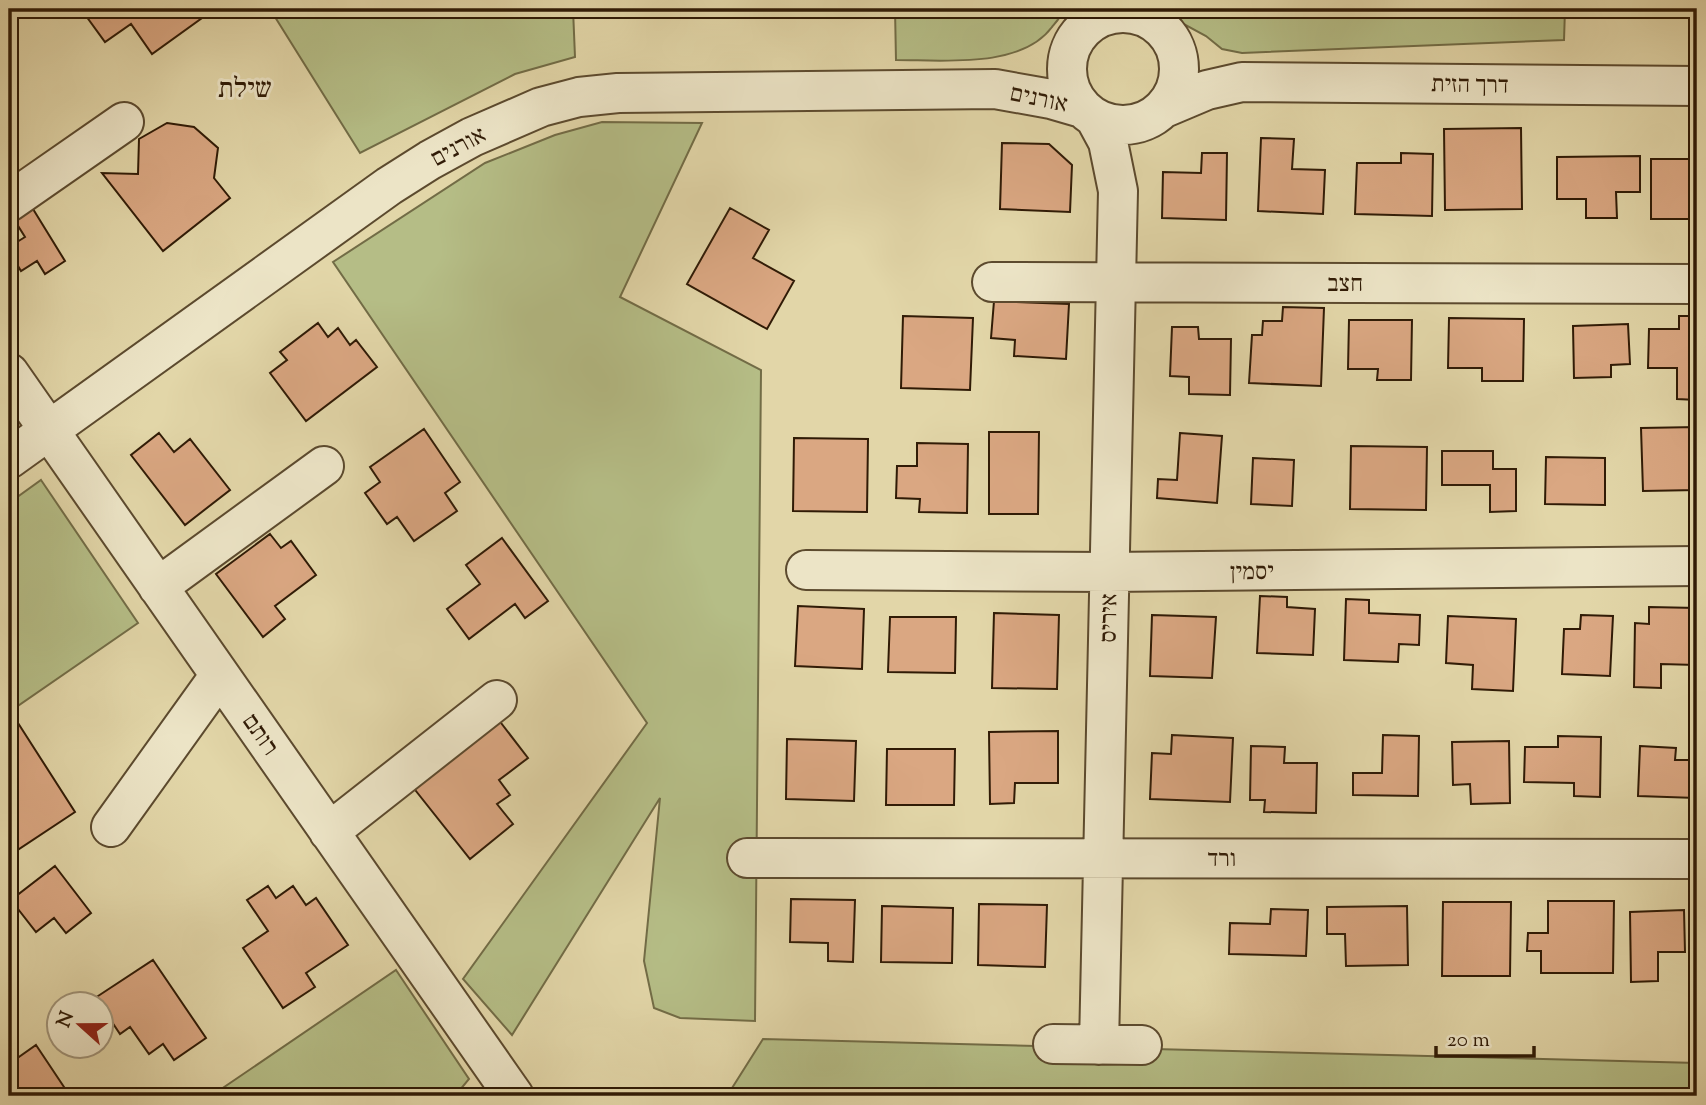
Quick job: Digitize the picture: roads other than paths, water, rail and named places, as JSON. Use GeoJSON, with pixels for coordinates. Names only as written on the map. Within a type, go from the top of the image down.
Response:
{"type":"FeatureCollection","features":[{"type":"Feature","properties":{"kind":"street"},"geometry":{"type":"LineString","coordinates":[[1135,12],[1160,27],[1178,57],[1178,75],[1173,93],[1154,115],[1128,125],[1111,124],[1089,113],[1073,94],[1067,78],[1068,61],[1082,28],[1112,14],[1135,12]]}},
{"type":"Feature","properties":{"kind":"street","name":"אורנים"},"geometry":{"type":"LineString","coordinates":[[995,89],[1032,78],[1051,66],[1082,28]]}},
{"type":"Feature","properties":{"kind":"street","name":"דרך הזית"},"geometry":{"type":"LineString","coordinates":[[1174,49],[1242,82]]}},
{"type":"Feature","properties":{"kind":"street","name":"דרך הזית"},"geometry":{"type":"LineString","coordinates":[[1154,115],[1207,90],[1242,82],[1697,86]]}},
{"type":"Feature","properties":{"kind":"street","name":"אורנים"},"geometry":{"type":"LineString","coordinates":[[9,459],[389,186],[472,137],[541,107],[579,97],[618,93],[995,89],[1051,99],[1089,113]]}},
{"type":"Feature","properties":{"kind":"street","name":"איריס"},"geometry":{"type":"LineString","coordinates":[[1089,113],[1108,142],[1118,191],[1099,1045]]}},
{"type":"Feature","properties":{"kind":"street","name":"איריס"},"geometry":{"type":"LineString","coordinates":[[1118,191],[1136,140],[1154,115]]}},
{"type":"Feature","properties":{"kind":"street"},"geometry":{"type":"LineString","coordinates":[[9,202],[124,122]]}},
{"type":"Feature","properties":{"kind":"street","name":"חצב"},"geometry":{"type":"LineString","coordinates":[[992,282],[1697,284]]}},
{"type":"Feature","properties":{"kind":"street","name":"רותם"},"geometry":{"type":"LineString","coordinates":[[9,373],[514,1096]]}},
{"type":"Feature","properties":{"kind":"street"},"geometry":{"type":"LineString","coordinates":[[158,587],[324,466]]}},
{"type":"Feature","properties":{"kind":"street","name":"יסמין"},"geometry":{"type":"LineString","coordinates":[[806,570],[1109,572],[1697,566]]}},
{"type":"Feature","properties":{"kind":"street"},"geometry":{"type":"LineString","coordinates":[[111,827],[220,675]]}},
{"type":"Feature","properties":{"kind":"street"},"geometry":{"type":"LineString","coordinates":[[329,832],[497,700]]}},
{"type":"Feature","properties":{"kind":"street","name":"ורד"},"geometry":{"type":"LineString","coordinates":[[747,858],[1697,859]]}},
{"type":"Feature","properties":{"kind":"street"},"geometry":{"type":"LineString","coordinates":[[1053,1044],[1142,1045]]}},
{"type":"Feature","properties":{"kind":"district","name":"שילת"},"geometry":{"type":"Point","coordinates":[245,87]}}]}
